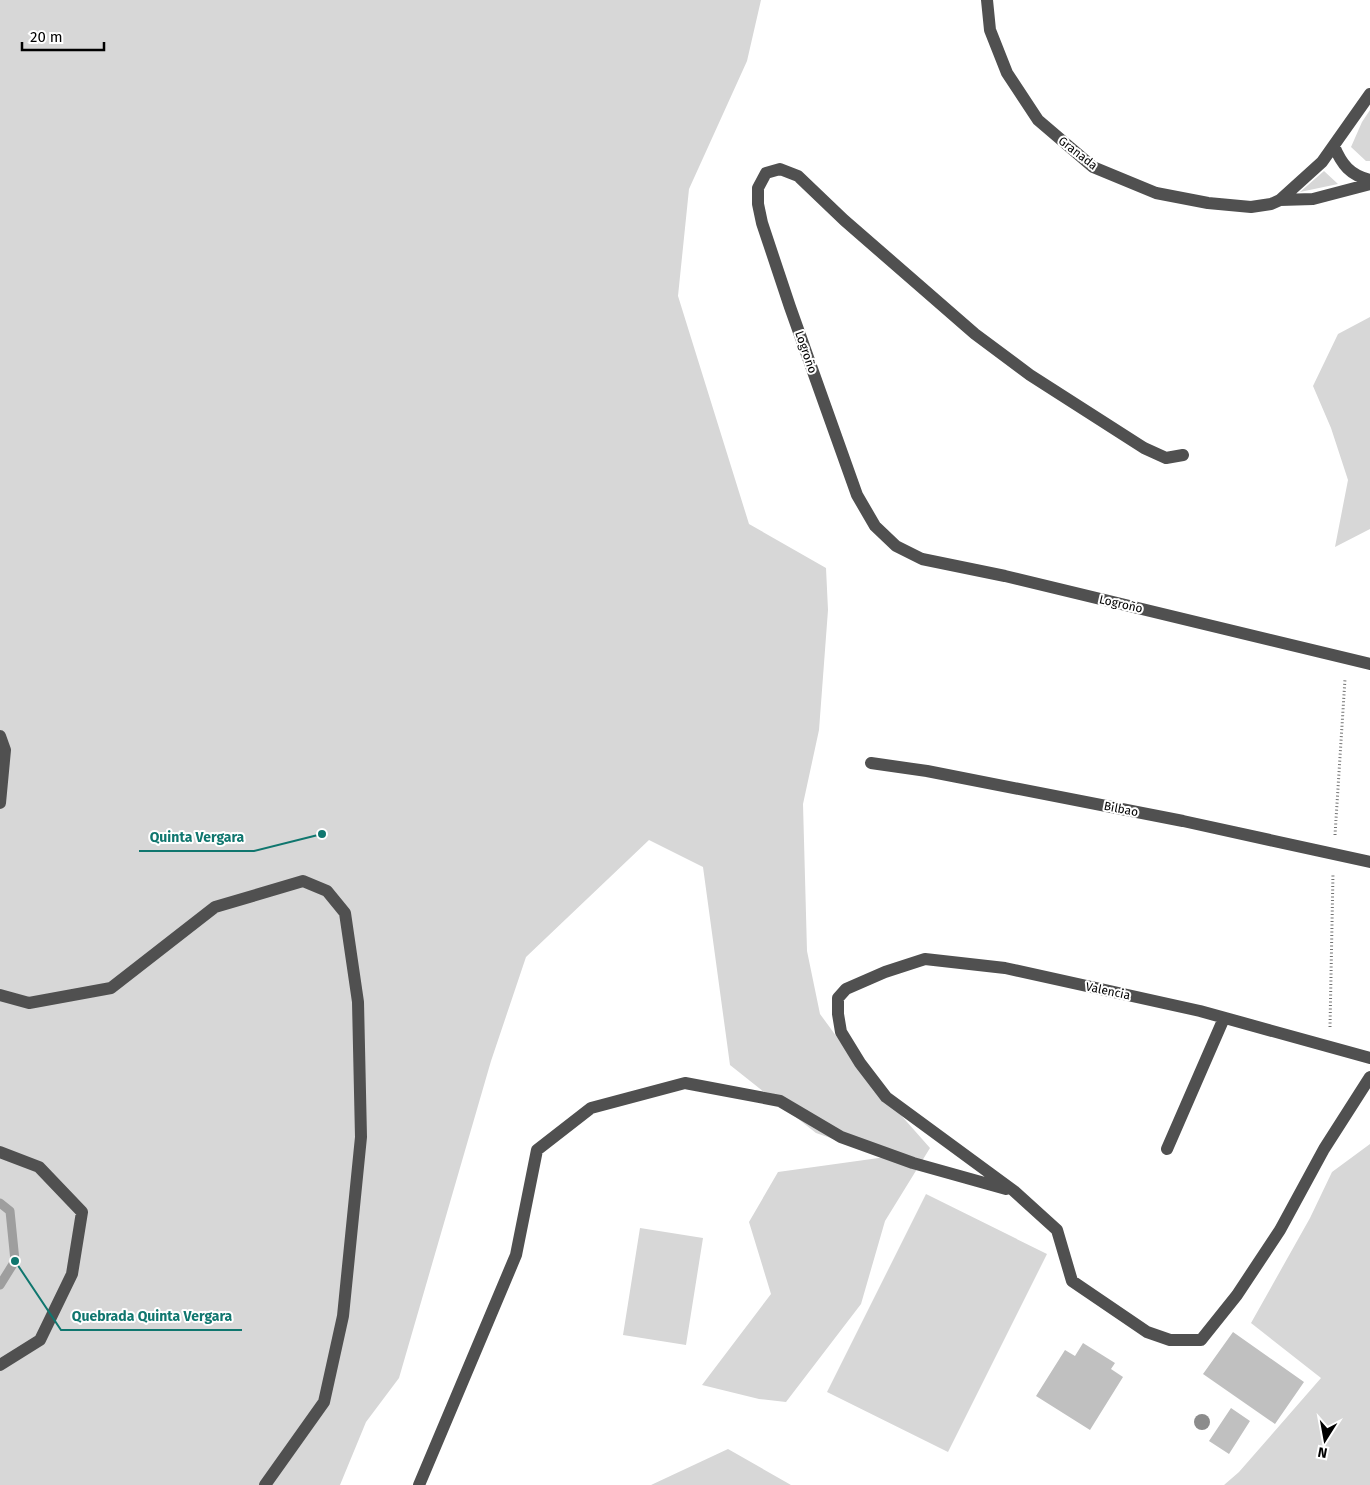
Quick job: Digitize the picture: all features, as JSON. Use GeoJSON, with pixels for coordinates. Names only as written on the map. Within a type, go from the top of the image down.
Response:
{"type":"FeatureCollection","features":[{"type":"Feature","properties":{"kind":"street","name":"Granada"},"geometry":{"type":"LineString","coordinates":[[987,0],[990,30],[1007,73],[1038,120],[1093,167],[1156,193],[1208,203],[1251,207],[1271,204],[1280,200],[1322,162],[1370,94]]}},
{"type":"Feature","properties":{"kind":"street"},"geometry":{"type":"LineString","coordinates":[[1334,146],[1339,157],[1352,173],[1370,180]]}},
{"type":"Feature","properties":{"kind":"street","name":"Logroño"},"geometry":{"type":"LineString","coordinates":[[1183,455],[1166,458],[1144,448],[1030,375],[974,334],[844,220],[798,176],[780,169],[766,173],[758,188],[758,204],[792,315],[857,495],[875,526],[896,546],[922,559],[1005,576],[1370,664]]}},
{"type":"Feature","properties":{"kind":"street","name":"Granada"},"geometry":{"type":"LineString","coordinates":[[1280,200],[1313,199],[1370,184]]}},
{"type":"Feature","properties":{"kind":"street"},"geometry":{"type":"LineString","coordinates":[[0,736],[5,750],[0,803]]}},
{"type":"Feature","properties":{"kind":"street","name":"Bilbao"},"geometry":{"type":"LineString","coordinates":[[871,763],[927,771],[1183,821],[1370,862]]}},
{"type":"Feature","properties":{"kind":"street"},"geometry":{"type":"LineString","coordinates":[[0,995],[29,1004],[111,988],[214,907],[303,880],[327,891],[345,913],[358,1002],[361,1137],[344,1316],[324,1402],[265,1485]]}},
{"type":"Feature","properties":{"kind":"street","name":"Valencia"},"geometry":{"type":"LineString","coordinates":[[1014,1191],[886,1097],[860,1063],[840,1032],[838,998],[846,989],[885,972],[925,959],[1005,968],[1200,1011],[1370,1058]]}},
{"type":"Feature","properties":{"kind":"street"},"geometry":{"type":"LineString","coordinates":[[1167,1149],[1224,1018]]}},
{"type":"Feature","properties":{"kind":"street"},"geometry":{"type":"LineString","coordinates":[[419,1485],[516,1255],[537,1150],[591,1108],[685,1083],[780,1101],[841,1138],[914,1163],[1014,1191],[1057,1230],[1072,1280],[1148,1332],[1170,1340],[1200,1340],[1237,1295],[1280,1230],[1324,1149],[1370,1077]]}},
{"type":"Feature","properties":{"kind":"street"},"geometry":{"type":"LineString","coordinates":[[0,1152],[39,1167],[82,1212],[72,1274],[40,1340],[0,1364]]}},
{"type":"Feature","properties":{"kind":"shaded area"},"geometry":{"type":"Polygon","coordinates":[[[0,0],[761,0],[747,61],[689,189],[678,296],[749,524],[826,568],[828,610],[819,730],[803,804],[807,951],[820,1014],[861,1070],[930,1148],[885,1221],[861,1304],[786,1402],[759,1399],[702,1385],[771,1294],[749,1222],[778,1172],[886,1157],[816,1133],[730,1065],[703,867],[649,840],[526,957],[491,1061],[399,1378],[366,1422],[340,1485],[0,1485],[0,0]]]}},
{"type":"Feature","properties":{"kind":"shaded area"},"geometry":{"type":"Polygon","coordinates":[[[1370,110],[1370,161],[1366,161],[1351,147],[1362,122],[1370,110]]]}},
{"type":"Feature","properties":{"kind":"shaded area"},"geometry":{"type":"Polygon","coordinates":[[[1324,171],[1338,184],[1300,192],[1324,171]]]}},
{"type":"Feature","properties":{"kind":"shaded area"},"geometry":{"type":"Polygon","coordinates":[[[1370,317],[1370,529],[1335,547],[1348,480],[1331,428],[1313,386],[1338,334],[1370,317]]]}},
{"type":"Feature","properties":{"kind":"shaded area"},"geometry":{"type":"Polygon","coordinates":[[[1370,1144],[1370,1485],[1224,1485],[1239,1472],[1321,1378],[1251,1323],[1310,1218],[1332,1172],[1370,1144]]]}},
{"type":"Feature","properties":{"kind":"shaded area"},"geometry":{"type":"Polygon","coordinates":[[[926,1194],[1047,1254],[948,1452],[827,1392],[926,1194]]]}},
{"type":"Feature","properties":{"kind":"shaded area"},"geometry":{"type":"Polygon","coordinates":[[[640,1228],[703,1238],[686,1345],[623,1335],[640,1228]]]}},
{"type":"Feature","properties":{"kind":"shaded area"},"geometry":{"type":"Polygon","coordinates":[[[728,1449],[791,1485],[651,1485],[728,1449]]]}},
{"type":"Feature","properties":{"kind":"building"},"geometry":{"type":"Polygon","coordinates":[[[1233,1332],[1304,1382],[1275,1424],[1203,1374],[1233,1332]]]}},
{"type":"Feature","properties":{"kind":"building"},"geometry":{"type":"Polygon","coordinates":[[[1083,1343],[1115,1363],[1111,1369],[1123,1377],[1090,1430],[1036,1396],[1065,1350],[1075,1356],[1083,1343]]]}},
{"type":"Feature","properties":{"kind":"building"},"geometry":{"type":"Polygon","coordinates":[[[1231,1408],[1250,1421],[1229,1454],[1209,1441],[1231,1408]]]}},
{"type":"Feature","properties":{"kind":"waterway"},"geometry":{"type":"LineString","coordinates":[[0,1203],[10,1211],[15,1261],[0,1285]]}},
{"type":"Feature","properties":{"kind":"place","name":"Quinta Vergara"},"geometry":{"type":"Point","coordinates":[322,834]}},
{"type":"Feature","properties":{"kind":"place","name":"Quebrada Quinta Vergara"},"geometry":{"type":"Point","coordinates":[15,1261]}}]}
